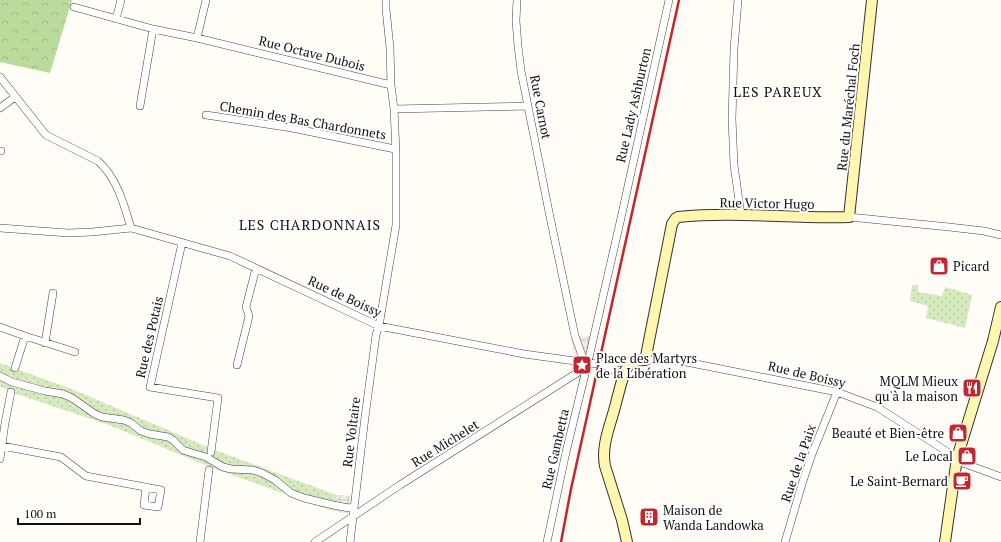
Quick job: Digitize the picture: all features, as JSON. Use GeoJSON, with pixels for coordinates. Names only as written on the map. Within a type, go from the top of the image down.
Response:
{"type":"FeatureCollection","features":[{"type":"Feature","properties":{"kind":"street"},"geometry":{"type":"LineString","coordinates":[[116,19],[121,0]]}},
{"type":"Feature","properties":{"kind":"street"},"geometry":{"type":"LineString","coordinates":[[197,38],[206,0]]}},
{"type":"Feature","properties":{"kind":"street"},"geometry":{"type":"LineString","coordinates":[[386,0],[391,85],[394,109],[528,106]]}},
{"type":"Feature","properties":{"kind":"street","name":"Rue Carnot"},"geometry":{"type":"LineString","coordinates":[[517,0],[516,21],[518,46],[528,106],[576,340]]}},
{"type":"Feature","properties":{"kind":"street","name":"Rue Lady Ashburton"},"geometry":{"type":"LineString","coordinates":[[592,342],[669,0]]}},
{"type":"Feature","properties":{"kind":"street"},"geometry":{"type":"LineString","coordinates":[[738,0],[734,49],[732,118],[734,165],[741,215]]}},
{"type":"Feature","properties":{"kind":"street","name":"Rue du Maréchal Foch"},"geometry":{"type":"LineString","coordinates":[[849,217],[872,0]]}},
{"type":"Feature","properties":{"kind":"street","name":"Rue Octave Dubois"},"geometry":{"type":"LineString","coordinates":[[74,7],[153,29],[197,38],[391,85]]}},
{"type":"Feature","properties":{"kind":"street"},"geometry":{"type":"LineString","coordinates":[[140,106],[153,29]]}},
{"type":"Feature","properties":{"kind":"street"},"geometry":{"type":"LineString","coordinates":[[0,77],[46,135],[98,161],[104,166],[114,182],[125,208],[131,228],[68,233],[0,228]]}},
{"type":"Feature","properties":{"kind":"street"},"geometry":{"type":"LineString","coordinates":[[0,108],[15,97]]}},
{"type":"Feature","properties":{"kind":"street","name":"Rue Voltaire"},"geometry":{"type":"LineString","coordinates":[[350,542],[376,335],[379,326],[396,225],[396,150],[394,109]]}},
{"type":"Feature","properties":{"kind":"street","name":"Chemin des Bas Chardonnets"},"geometry":{"type":"LineString","coordinates":[[206,115],[292,128],[396,150]]}},
{"type":"Feature","properties":{"kind":"street","name":"Rue Victor Hugo"},"geometry":{"type":"LineString","coordinates":[[641,360],[649,340],[672,224],[676,218],[719,215],[818,218],[849,217],[984,231],[1001,235]]}},
{"type":"Feature","properties":{"kind":"street","name":"Rue de Boissy"},"geometry":{"type":"LineString","coordinates":[[131,228],[230,256],[379,326],[524,354],[604,365],[611,368],[618,374],[621,384]]}},
{"type":"Feature","properties":{"kind":"street","name":"Rue des Potais"},"geometry":{"type":"LineString","coordinates":[[182,243],[150,387],[218,398],[212,452]]}},
{"type":"Feature","properties":{"kind":"street"},"geometry":{"type":"LineString","coordinates":[[237,365],[249,316],[246,306],[256,268]]}},
{"type":"Feature","properties":{"kind":"street"},"geometry":{"type":"LineString","coordinates":[[45,343],[53,293]]}},
{"type":"Feature","properties":{"kind":"street"},"geometry":{"type":"LineString","coordinates":[[945,542],[957,458],[993,342],[1001,306]]}},
{"type":"Feature","properties":{"kind":"street"},"geometry":{"type":"LineString","coordinates":[[0,327],[75,352]]}},
{"type":"Feature","properties":{"kind":"street"},"geometry":{"type":"LineString","coordinates":[[15,368],[26,336]]}},
{"type":"Feature","properties":{"kind":"street"},"geometry":{"type":"LineString","coordinates":[[576,340],[581,343],[592,342],[586,362]]}},
{"type":"Feature","properties":{"kind":"street"},"geometry":{"type":"LineString","coordinates":[[576,340],[586,362]]}},
{"type":"Feature","properties":{"kind":"street"},"geometry":{"type":"LineString","coordinates":[[627,542],[622,520],[605,466],[604,451],[621,384],[627,368],[641,360]]}},
{"type":"Feature","properties":{"kind":"street","name":"Rue de Boissy"},"geometry":{"type":"LineString","coordinates":[[604,365],[641,360],[681,361],[837,392],[877,407],[963,463],[1001,477]]}},
{"type":"Feature","properties":{"kind":"street","name":"Rue Michelet"},"geometry":{"type":"LineString","coordinates":[[315,542],[407,481],[577,373],[586,362]]}},
{"type":"Feature","properties":{"kind":"street","name":"Rue Gambetta"},"geometry":{"type":"LineString","coordinates":[[547,542],[586,362]]}},
{"type":"Feature","properties":{"kind":"street"},"geometry":{"type":"LineString","coordinates":[[0,376],[12,382],[45,391],[63,394],[72,398],[95,414],[102,417],[124,420],[131,423],[141,431],[173,440],[183,450],[206,457],[223,467],[253,470],[262,473],[275,480],[291,493],[333,505],[349,508],[354,507]]}},
{"type":"Feature","properties":{"kind":"street"},"geometry":{"type":"LineString","coordinates":[[0,459],[2,446],[2,422],[11,392]]}},
{"type":"Feature","properties":{"kind":"street","name":"Rue de la Paix"},"geometry":{"type":"LineString","coordinates":[[785,542],[812,454],[837,392]]}},
{"type":"Feature","properties":{"kind":"street"},"geometry":{"type":"LineString","coordinates":[[2,446],[60,456],[86,476],[146,487]]}},
{"type":"Feature","properties":{"kind":"street"},"geometry":{"type":"LineString","coordinates":[[200,542],[209,470]]}},
{"type":"Feature","properties":{"kind":"green space"},"geometry":{"type":"Polygon","coordinates":[[[0,0],[72,0],[50,73],[0,62],[0,0]]]}},
{"type":"Feature","properties":{"kind":"green space"},"geometry":{"type":"Polygon","coordinates":[[[912,285],[918,285],[918,292],[942,296],[945,287],[972,295],[965,328],[926,318],[928,306],[910,301],[912,285]]]}},
{"type":"Feature","properties":{"kind":"green space"},"geometry":{"type":"Polygon","coordinates":[[[0,363],[74,390],[212,449],[336,495],[351,496],[337,497],[333,511],[210,467],[109,425],[11,392],[0,386],[0,363]]]}},
{"type":"Feature","properties":{"kind":"shaded area","name":"Place des Martyrs de la Libération"},"geometry":{"type":"Polygon","coordinates":[[[597,336],[587,383],[580,381],[573,372],[575,358],[571,337],[597,336]]]}},
{"type":"Feature","properties":{"kind":"shaded area"},"geometry":{"type":"Polygon","coordinates":[[[351,496],[348,514],[333,511],[332,503],[337,497],[351,496]]]}},
{"type":"Feature","properties":{"kind":"railway"},"geometry":{"type":"LineString","coordinates":[[561,542],[571,489],[679,0]]}},
{"type":"Feature","properties":{"kind":"place","name":"Picard"},"geometry":{"type":"Point","coordinates":[939,266]}},
{"type":"Feature","properties":{"kind":"place","name":"Place des Martyrs de la Libération"},"geometry":{"type":"Point","coordinates":[582,365]}},
{"type":"Feature","properties":{"kind":"place","name":"MQLM Mieux qu'à la maison"},"geometry":{"type":"Point","coordinates":[972,388]}},
{"type":"Feature","properties":{"kind":"place","name":"Beauté et Bien-être"},"geometry":{"type":"Point","coordinates":[958,433]}},
{"type":"Feature","properties":{"kind":"place","name":"Le Local"},"geometry":{"type":"Point","coordinates":[967,456]}},
{"type":"Feature","properties":{"kind":"place","name":"Le Saint-Bernard"},"geometry":{"type":"Point","coordinates":[962,481]}},
{"type":"Feature","properties":{"kind":"place","name":"Maison de Wanda Landowka"},"geometry":{"type":"Point","coordinates":[649,517]}},
{"type":"Feature","properties":{"kind":"district","name":"LES PAREUX"},"geometry":{"type":"Point","coordinates":[778,92]}},
{"type":"Feature","properties":{"kind":"district","name":"LES CHARDONNAIS"},"geometry":{"type":"Point","coordinates":[310,225]}}]}
